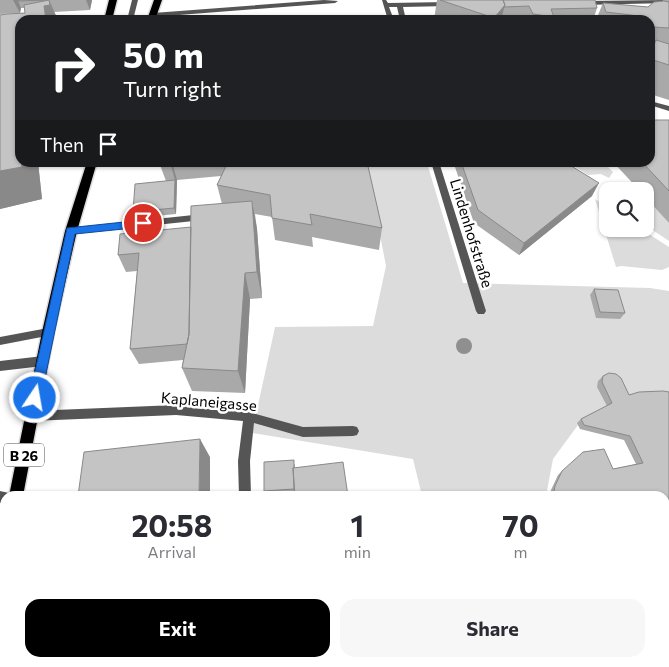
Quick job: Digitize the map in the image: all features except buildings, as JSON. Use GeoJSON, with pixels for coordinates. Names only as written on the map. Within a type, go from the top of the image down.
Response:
{"type":"FeatureCollection","features":[{"type":"Feature","properties":{"kind":"main road"},"geometry":{"type":"LineString","coordinates":[[110,15],[114,0]]}},
{"type":"Feature","properties":{"kind":"main road"},"geometry":{"type":"LineString","coordinates":[[153,15],[158,0]]}},
{"type":"Feature","properties":{"kind":"main road","name":"B 26"},"geometry":{"type":"LineString","coordinates":[[12,491],[31,416],[71,231],[90,167]]}},
{"type":"Feature","properties":{"kind":"street"},"geometry":{"type":"LineString","coordinates":[[132,15],[136,0]]}},
{"type":"Feature","properties":{"kind":"street"},"geometry":{"type":"LineString","coordinates":[[184,15],[335,1]]}},
{"type":"Feature","properties":{"kind":"street"},"geometry":{"type":"LineString","coordinates":[[574,3],[669,1]]}},
{"type":"Feature","properties":{"kind":"street"},"geometry":{"type":"LineString","coordinates":[[389,15],[385,2],[400,5],[458,4]]}},
{"type":"Feature","properties":{"kind":"street"},"geometry":{"type":"LineString","coordinates":[[400,5],[403,15]]}},
{"type":"Feature","properties":{"kind":"street"},"geometry":{"type":"LineString","coordinates":[[655,105],[669,109]]}},
{"type":"Feature","properties":{"kind":"street","name":"Lindenhofstraße"},"geometry":{"type":"LineString","coordinates":[[437,167],[481,311]]}},
{"type":"Feature","properties":{"kind":"street"},"geometry":{"type":"LineString","coordinates":[[71,231],[209,217]]}},
{"type":"Feature","properties":{"kind":"street"},"geometry":{"type":"LineString","coordinates":[[0,341],[48,332]]}},
{"type":"Feature","properties":{"kind":"street"},"geometry":{"type":"LineString","coordinates":[[0,366],[43,361]]}},
{"type":"Feature","properties":{"kind":"street","name":"Kaplaneigasse"},"geometry":{"type":"LineString","coordinates":[[31,416],[176,410],[250,417],[303,432],[353,431]]}},
{"type":"Feature","properties":{"kind":"street"},"geometry":{"type":"LineString","coordinates":[[245,491],[244,461],[250,417]]}},
{"type":"Feature","properties":{"kind":"shaded area"},"geometry":{"type":"Polygon","coordinates":[[[367,167],[428,167],[463,283],[650,288],[669,291],[669,406],[578,425],[553,459],[547,491],[421,491],[413,459],[252,433],[275,327],[373,326],[386,266],[367,167]]]}},
{"type":"Feature","properties":{"kind":"shaded area"},"geometry":{"type":"Polygon","coordinates":[[[576,167],[608,167],[613,172],[609,178],[601,174],[588,175],[576,167]]]}},
{"type":"Feature","properties":{"kind":"shaded area"},"geometry":{"type":"Polygon","coordinates":[[[595,199],[599,202],[599,212],[595,199]]]}},
{"type":"Feature","properties":{"kind":"shaded area"},"geometry":{"type":"Polygon","coordinates":[[[654,207],[669,223],[669,241],[654,231],[654,207]]]}},
{"type":"Feature","properties":{"kind":"shaded area"},"geometry":{"type":"Polygon","coordinates":[[[607,237],[653,237],[669,247],[669,267],[662,270],[616,267],[607,237]]]}},
{"type":"Feature","properties":{"kind":"route"},"geometry":{"type":"LineString","coordinates":[[35,398],[71,231],[143,223]]}}]}
